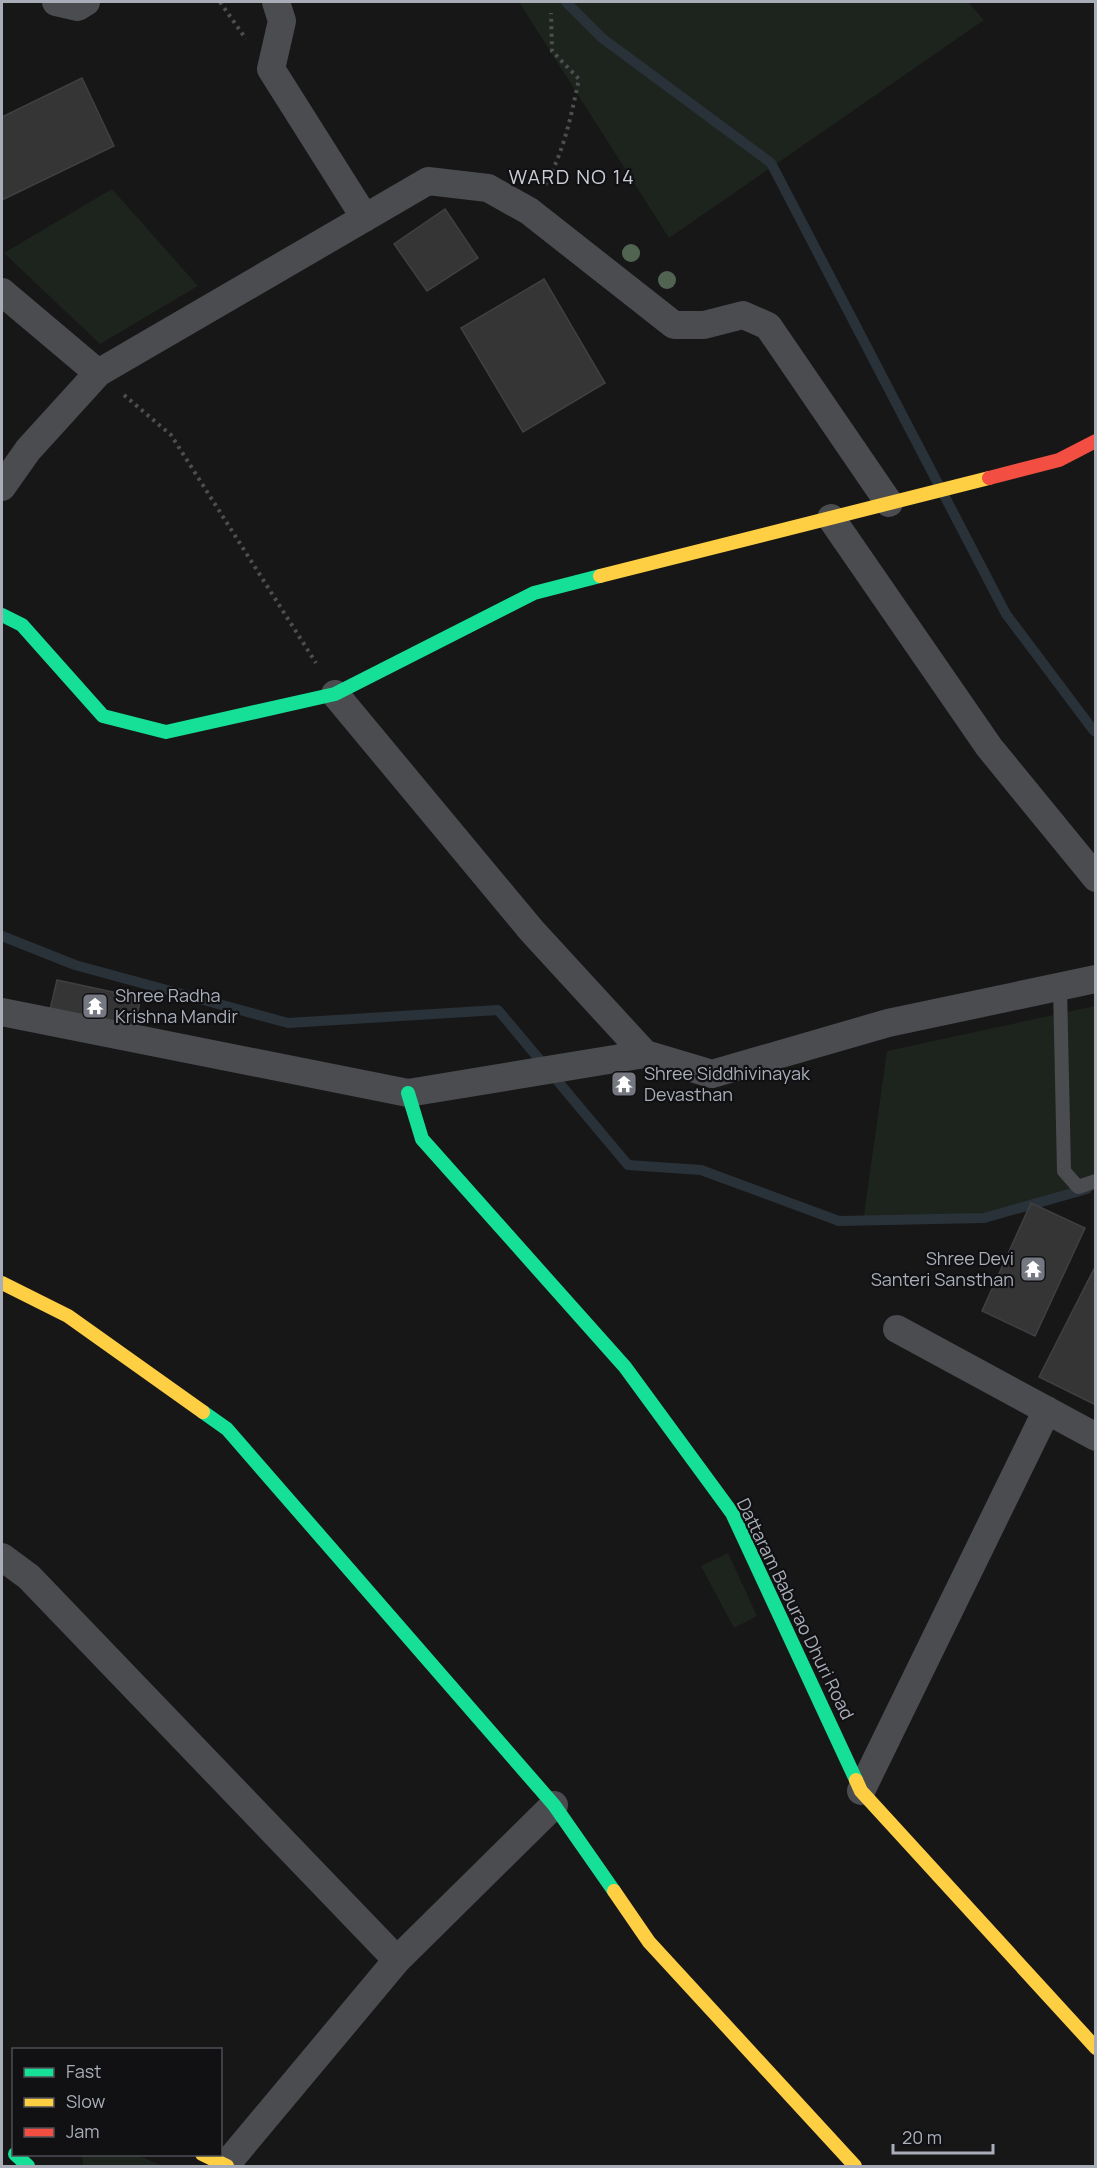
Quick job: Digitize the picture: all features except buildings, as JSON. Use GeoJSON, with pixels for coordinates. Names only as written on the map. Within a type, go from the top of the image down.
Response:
{"type":"FeatureCollection","features":[{"type":"Feature","properties":{"kind":"street"},"geometry":{"type":"LineString","coordinates":[[56,2],[78,7],[86,2]]}},
{"type":"Feature","properties":{"kind":"street"},"geometry":{"type":"LineString","coordinates":[[284,9],[271,69],[365,218]]}},
{"type":"Feature","properties":{"kind":"street"},"geometry":{"type":"LineString","coordinates":[[2,487],[28,450],[98,373],[428,182],[488,188],[529,211],[674,325],[704,326],[743,315],[768,326],[889,503]]}},
{"type":"Feature","properties":{"kind":"street"},"geometry":{"type":"LineString","coordinates":[[2,292],[98,373]]}},
{"type":"Feature","properties":{"kind":"street"},"geometry":{"type":"LineString","coordinates":[[2,615],[22,625],[103,716],[166,732],[335,694],[534,593],[1059,460],[1095,441]]}},
{"type":"Feature","properties":{"kind":"street"},"geometry":{"type":"LineString","coordinates":[[831,518],[989,747],[1095,878]]}},
{"type":"Feature","properties":{"kind":"street"},"geometry":{"type":"LineString","coordinates":[[335,694],[532,931],[645,1054]]}},
{"type":"Feature","properties":{"kind":"street"},"geometry":{"type":"LineString","coordinates":[[2,1012],[408,1093],[645,1054],[711,1074],[888,1023],[1060,987],[1094,983]]}},
{"type":"Feature","properties":{"kind":"street","name":"Dattaram Baburao Dhuri Road"},"geometry":{"type":"LineString","coordinates":[[408,1093],[422,1139],[625,1367],[732,1513],[861,1791],[1095,2048]]}},
{"type":"Feature","properties":{"kind":"street"},"geometry":{"type":"LineString","coordinates":[[2,1283],[68,1316],[227,1429],[554,1805],[650,1942],[855,2166]]}},
{"type":"Feature","properties":{"kind":"street"},"geometry":{"type":"LineString","coordinates":[[897,1329],[1095,1437]]}},
{"type":"Feature","properties":{"kind":"street"},"geometry":{"type":"LineString","coordinates":[[861,1791],[1047,1410]]}},
{"type":"Feature","properties":{"kind":"street"},"geometry":{"type":"LineString","coordinates":[[2,1557],[29,1576],[397,1960]]}},
{"type":"Feature","properties":{"kind":"street"},"geometry":{"type":"LineString","coordinates":[[218,2162],[397,1960],[554,1805]]}},
{"type":"Feature","properties":{"kind":"street"},"geometry":{"type":"LineString","coordinates":[[20,2156],[37,2165]]}},
{"type":"Feature","properties":{"kind":"lane"},"geometry":{"type":"LineString","coordinates":[[1060,987],[1064,1171],[1078,1187],[1095,1181]]}},
{"type":"Feature","properties":{"kind":"path"},"geometry":{"type":"LineString","coordinates":[[529,211],[556,166],[568,129],[579,79],[552,51],[551,13]]}},
{"type":"Feature","properties":{"kind":"path"},"geometry":{"type":"LineString","coordinates":[[98,373],[171,435],[335,694]]}},
{"type":"Feature","properties":{"kind":"shaded area"},"geometry":{"type":"Polygon","coordinates":[[[519,2],[968,2],[984,20],[669,238],[519,2]]]}},
{"type":"Feature","properties":{"kind":"shaded area"},"geometry":{"type":"Polygon","coordinates":[[[112,189],[198,286],[100,344],[4,253],[112,189]]]}},
{"type":"Feature","properties":{"kind":"shaded area"},"geometry":{"type":"Polygon","coordinates":[[[1095,1006],[1095,1190],[979,1223],[863,1222],[887,1051],[1095,1006]]]}},
{"type":"Feature","properties":{"kind":"shaded area"},"geometry":{"type":"Polygon","coordinates":[[[728,1553],[757,1616],[734,1628],[701,1566],[728,1553]]]}},
{"type":"Feature","properties":{"kind":"shaded area"},"geometry":{"type":"Polygon","coordinates":[[[82,2156],[139,2156],[163,2166],[83,2166],[82,2156]]]}},
{"type":"Feature","properties":{"kind":"waterway"},"geometry":{"type":"LineString","coordinates":[[566,2],[602,38],[771,163],[1006,614],[1094,731]]}},
{"type":"Feature","properties":{"kind":"waterway"},"geometry":{"type":"LineString","coordinates":[[2,936],[75,965],[288,1023],[498,1010],[628,1165],[701,1170],[839,1221],[984,1218],[1087,1189]]}},
{"type":"Feature","properties":{"kind":"traffic: fast"},"geometry":{"type":"LineString","coordinates":[[2,615],[22,625],[103,716],[166,732],[335,694],[534,593],[600,576]]}},
{"type":"Feature","properties":{"kind":"traffic: fast"},"geometry":{"type":"LineString","coordinates":[[408,1093],[422,1139],[625,1367],[732,1513],[856,1780]]}},
{"type":"Feature","properties":{"kind":"traffic: fast"},"geometry":{"type":"LineString","coordinates":[[203,1412],[227,1429],[554,1805],[614,1891]]}},
{"type":"Feature","properties":{"kind":"traffic: fast"},"geometry":{"type":"LineString","coordinates":[[17,2156],[28,2166]]}},
{"type":"Feature","properties":{"kind":"traffic: slow"},"geometry":{"type":"LineString","coordinates":[[600,576],[989,478]]}},
{"type":"Feature","properties":{"kind":"traffic: slow"},"geometry":{"type":"LineString","coordinates":[[2,1283],[68,1316],[203,1412]]}},
{"type":"Feature","properties":{"kind":"traffic: slow"},"geometry":{"type":"LineString","coordinates":[[856,1780],[861,1791],[1096,2048]]}},
{"type":"Feature","properties":{"kind":"traffic: slow"},"geometry":{"type":"LineString","coordinates":[[614,1891],[649,1942],[855,2166]]}},
{"type":"Feature","properties":{"kind":"traffic: slow"},"geometry":{"type":"LineString","coordinates":[[206,2156],[227,2166]]}},
{"type":"Feature","properties":{"kind":"traffic: jam"},"geometry":{"type":"LineString","coordinates":[[989,478],[1059,460],[1096,441]]}},
{"type":"Feature","properties":{"kind":"place","name":"Shree Radha Krishna Mandir"},"geometry":{"type":"Point","coordinates":[95,1006]}},
{"type":"Feature","properties":{"kind":"place","name":"Shree Siddhivinayak Devasthan"},"geometry":{"type":"Point","coordinates":[624,1084]}},
{"type":"Feature","properties":{"kind":"place","name":"Shree Devi Santeri Sansthan"},"geometry":{"type":"Point","coordinates":[1033,1269]}},
{"type":"Feature","properties":{"kind":"district","name":"WARD NO 14"},"geometry":{"type":"Point","coordinates":[572,177]}}]}
